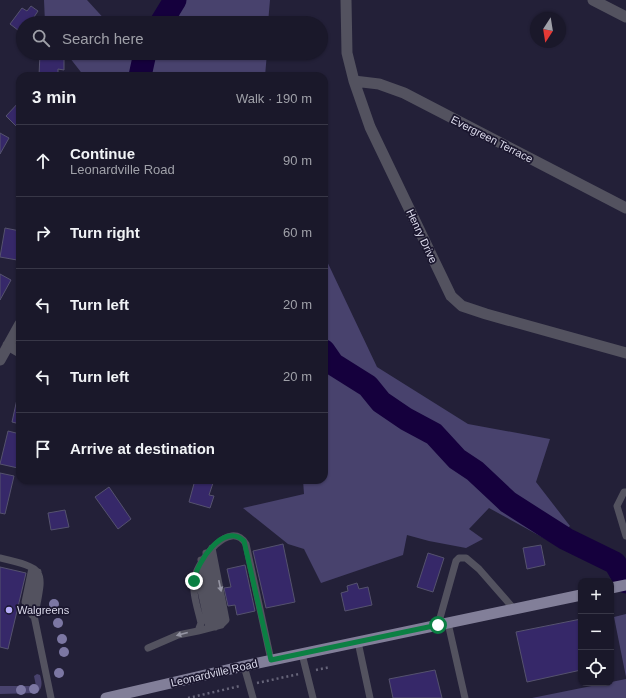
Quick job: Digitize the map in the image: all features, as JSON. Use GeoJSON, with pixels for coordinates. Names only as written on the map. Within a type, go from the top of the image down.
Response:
{"type":"FeatureCollection","features":[{"type":"Feature","properties":{"kind":"main road"},"geometry":{"type":"LineString","coordinates":[[614,587],[626,585]]}},
{"type":"Feature","properties":{"kind":"main road","name":"Leonardville Road"},"geometry":{"type":"LineString","coordinates":[[106,698],[271,660],[578,596]]}},
{"type":"Feature","properties":{"kind":"street","name":"Henry Drive"},"geometry":{"type":"LineString","coordinates":[[346,0],[347,53],[354,81],[370,127],[451,296],[462,306],[486,314],[626,353]]}},
{"type":"Feature","properties":{"kind":"street"},"geometry":{"type":"LineString","coordinates":[[593,0],[626,17]]}},
{"type":"Feature","properties":{"kind":"street","name":"Evergreen Terrace"},"geometry":{"type":"LineString","coordinates":[[354,81],[379,84],[404,93],[626,208]]}},
{"type":"Feature","properties":{"kind":"street"},"geometry":{"type":"LineString","coordinates":[[0,360],[16,331]]}},
{"type":"Feature","properties":{"kind":"street"},"geometry":{"type":"LineString","coordinates":[[8,345],[16,350]]}},
{"type":"Feature","properties":{"kind":"lane"},"geometry":{"type":"LineString","coordinates":[[626,492],[624,492],[617,506],[626,536]]}},
{"type":"Feature","properties":{"kind":"lane"},"geometry":{"type":"LineString","coordinates":[[198,631],[201,626],[194,585],[197,569],[206,553],[223,539],[238,537],[246,544],[271,660]]}},
{"type":"Feature","properties":{"kind":"lane"},"geometry":{"type":"LineString","coordinates":[[148,648],[178,635],[215,627],[225,621],[226,615],[212,548]]}},
{"type":"Feature","properties":{"kind":"lane"},"geometry":{"type":"LineString","coordinates":[[206,553],[215,627]]}},
{"type":"Feature","properties":{"kind":"lane"},"geometry":{"type":"LineString","coordinates":[[0,558],[24,564],[35,570],[42,581],[34,618]]}},
{"type":"Feature","properties":{"kind":"lane"},"geometry":{"type":"LineString","coordinates":[[465,698],[443,624],[454,566],[459,558],[466,558],[479,569],[514,609]]}},
{"type":"Feature","properties":{"kind":"lane"},"geometry":{"type":"LineString","coordinates":[[201,560],[215,627]]}},
{"type":"Feature","properties":{"kind":"lane"},"geometry":{"type":"LineString","coordinates":[[197,569],[215,627]]}},
{"type":"Feature","properties":{"kind":"lane"},"geometry":{"type":"LineString","coordinates":[[35,570],[25,602],[34,618],[51,698]]}},
{"type":"Feature","properties":{"kind":"lane"},"geometry":{"type":"LineString","coordinates":[[358,642],[370,698]]}},
{"type":"Feature","properties":{"kind":"lane"},"geometry":{"type":"LineString","coordinates":[[302,654],[313,698]]}},
{"type":"Feature","properties":{"kind":"lane"},"geometry":{"type":"LineString","coordinates":[[244,666],[253,698]]}},
{"type":"Feature","properties":{"kind":"shaded area"},"geometry":{"type":"Polygon","coordinates":[[[44,0],[87,0],[102,16],[45,16],[44,0]]]}},
{"type":"Feature","properties":{"kind":"shaded area"},"geometry":{"type":"Polygon","coordinates":[[[167,0],[270,0],[269,16],[157,16],[167,0]]]}},
{"type":"Feature","properties":{"kind":"shaded area"},"geometry":{"type":"Polygon","coordinates":[[[71,60],[266,60],[265,72],[81,72],[71,60]]]}},
{"type":"Feature","properties":{"kind":"shaded area"},"geometry":{"type":"Polygon","coordinates":[[[328,263],[377,367],[468,424],[550,439],[536,482],[570,526],[551,542],[489,508],[469,529],[483,539],[466,548],[407,535],[403,555],[321,583],[304,549],[288,544],[243,508],[304,494],[303,484],[328,484],[328,263]]]}},
{"type":"Feature","properties":{"kind":"shaded area"},"geometry":{"type":"Polygon","coordinates":[[[626,614],[626,677],[614,617],[626,614]]]}},
{"type":"Feature","properties":{"kind":"shaded area"},"geometry":{"type":"Polygon","coordinates":[[[37,674],[40,675],[42,682],[37,693],[0,694],[0,686],[36,686],[34,676],[37,674]]]}},
{"type":"Feature","properties":{"kind":"shaded area"},"geometry":{"type":"Polygon","coordinates":[[[626,679],[626,698],[532,698],[591,686],[614,686],[614,681],[626,679]]]}},
{"type":"Feature","properties":{"kind":"building"},"geometry":{"type":"Polygon","coordinates":[[[31,6],[38,11],[35,16],[16,16],[22,8],[27,11],[31,6]]]}},
{"type":"Feature","properties":{"kind":"building"},"geometry":{"type":"Polygon","coordinates":[[[16,16],[16,29],[10,24],[16,16]]]}},
{"type":"Feature","properties":{"kind":"building"},"geometry":{"type":"Polygon","coordinates":[[[40,60],[64,60],[64,70],[58,69],[58,72],[39,72],[40,60]]]}},
{"type":"Feature","properties":{"kind":"building"},"geometry":{"type":"Polygon","coordinates":[[[16,105],[16,126],[6,116],[16,105]]]}},
{"type":"Feature","properties":{"kind":"building"},"geometry":{"type":"Polygon","coordinates":[[[0,133],[9,138],[0,154],[0,133]]]}},
{"type":"Feature","properties":{"kind":"building"},"geometry":{"type":"Polygon","coordinates":[[[5,228],[16,230],[16,260],[0,257],[5,228]]]}},
{"type":"Feature","properties":{"kind":"building"},"geometry":{"type":"Polygon","coordinates":[[[0,274],[11,280],[0,300],[0,274]]]}},
{"type":"Feature","properties":{"kind":"building"},"geometry":{"type":"Polygon","coordinates":[[[16,404],[16,423],[12,422],[16,404]]]}},
{"type":"Feature","properties":{"kind":"building"},"geometry":{"type":"Polygon","coordinates":[[[8,431],[16,433],[16,468],[0,464],[8,431]]]}},
{"type":"Feature","properties":{"kind":"building"},"geometry":{"type":"Polygon","coordinates":[[[0,473],[14,476],[5,514],[0,513],[0,473]]]}},
{"type":"Feature","properties":{"kind":"building"},"geometry":{"type":"Polygon","coordinates":[[[194,484],[213,484],[209,495],[214,496],[210,508],[189,502],[194,484]]]}},
{"type":"Feature","properties":{"kind":"building"},"geometry":{"type":"Polygon","coordinates":[[[109,487],[131,519],[118,529],[95,497],[109,487]]]}},
{"type":"Feature","properties":{"kind":"building"},"geometry":{"type":"Polygon","coordinates":[[[65,510],[69,527],[51,530],[48,513],[65,510]]]}},
{"type":"Feature","properties":{"kind":"building"},"geometry":{"type":"Polygon","coordinates":[[[283,544],[295,602],[266,608],[253,551],[283,544]]]}},
{"type":"Feature","properties":{"kind":"building"},"geometry":{"type":"Polygon","coordinates":[[[541,545],[545,565],[527,569],[523,548],[541,545]]]}},
{"type":"Feature","properties":{"kind":"building"},"geometry":{"type":"Polygon","coordinates":[[[428,553],[444,558],[433,592],[417,587],[428,553]]]}},
{"type":"Feature","properties":{"kind":"building"},"geometry":{"type":"Polygon","coordinates":[[[245,565],[255,611],[237,615],[235,605],[228,606],[224,588],[231,587],[227,569],[245,565]]]}},
{"type":"Feature","properties":{"kind":"building","name":"Walgreens"},"geometry":{"type":"Polygon","coordinates":[[[0,567],[26,573],[8,649],[0,647],[0,567]]]}},
{"type":"Feature","properties":{"kind":"building"},"geometry":{"type":"Polygon","coordinates":[[[357,583],[359,589],[368,587],[372,605],[345,611],[341,593],[348,591],[347,586],[357,583]]]}},
{"type":"Feature","properties":{"kind":"building"},"geometry":{"type":"Polygon","coordinates":[[[578,620],[578,671],[527,682],[516,632],[578,620]]]}},
{"type":"Feature","properties":{"kind":"building"},"geometry":{"type":"Polygon","coordinates":[[[435,670],[442,698],[393,698],[389,679],[435,670]]]}},
{"type":"Feature","properties":{"kind":"waterway"},"geometry":{"type":"LineString","coordinates":[[165,16],[175,0]]}},
{"type":"Feature","properties":{"kind":"waterway"},"geometry":{"type":"LineString","coordinates":[[141,72],[143,60]]}},
{"type":"Feature","properties":{"kind":"waterway"},"geometry":{"type":"LineString","coordinates":[[328,357],[333,364],[368,386],[381,402],[406,419],[434,434],[457,459],[475,471],[508,502],[566,539],[615,563],[626,582]]}},
{"type":"Feature","properties":{"kind":"place","name":"Walgreens"},"geometry":{"type":"Point","coordinates":[9,610]}},
{"type":"Feature","properties":{"kind":"route"},"geometry":{"type":"LineString","coordinates":[[194,581],[196,571],[201,560],[218,542],[229,537],[238,537],[244,541],[246,544],[271,660],[438,625]]}}]}
